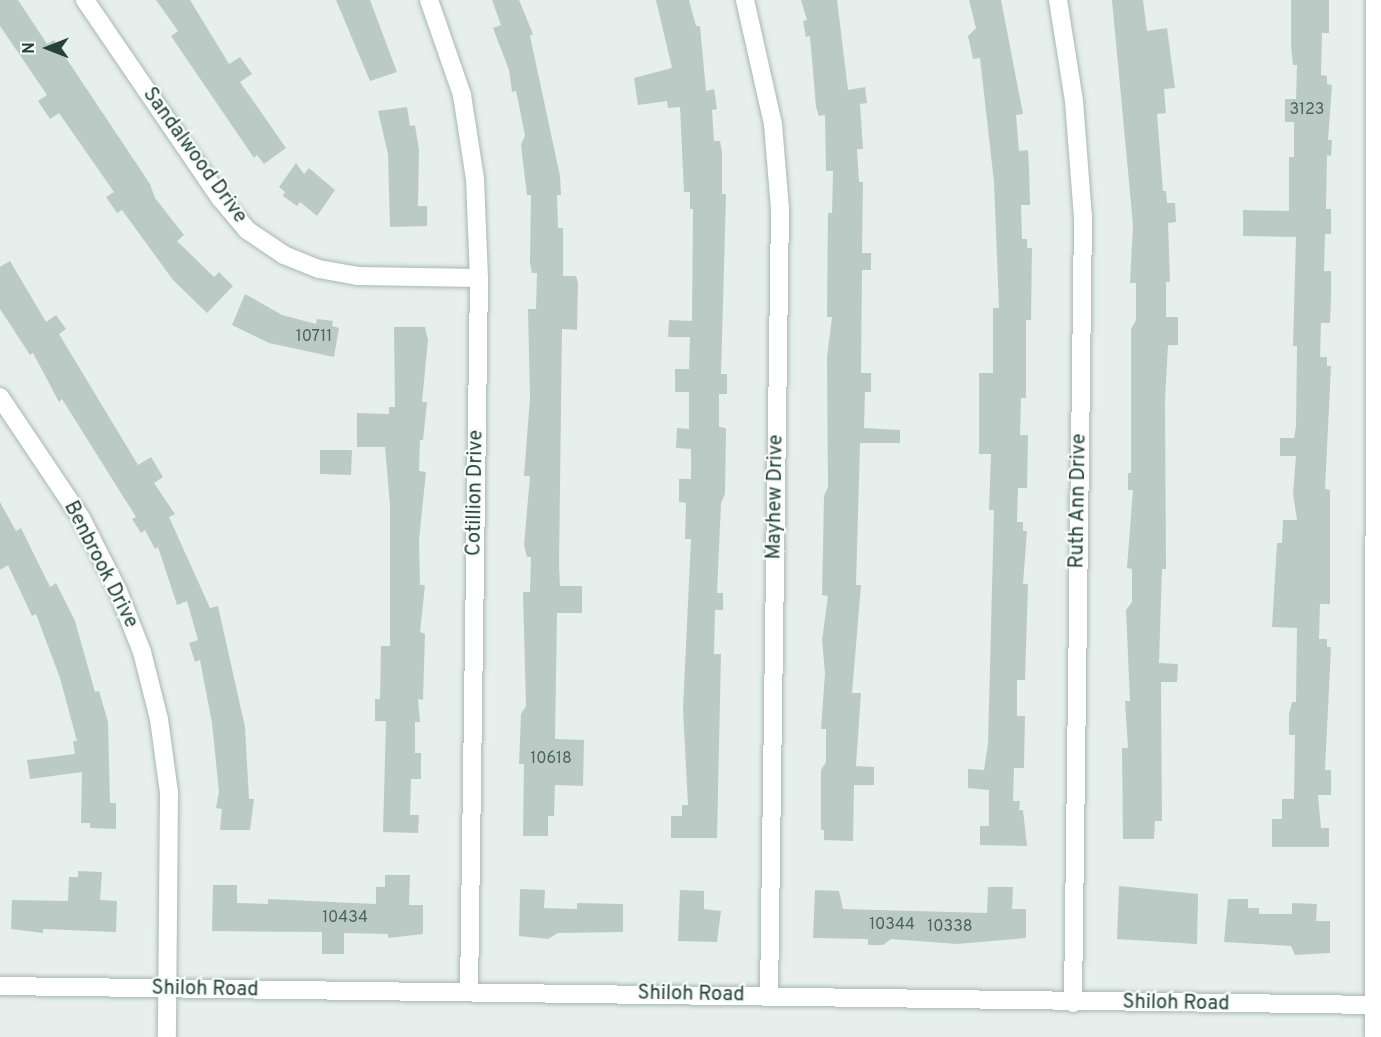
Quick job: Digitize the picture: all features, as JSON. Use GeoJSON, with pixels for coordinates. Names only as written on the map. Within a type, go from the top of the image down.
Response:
{"type":"FeatureCollection","features":[{"type":"Feature","properties":{"kind":"street","name":"Sandalwood Drive"},"geometry":{"type":"LineString","coordinates":[[85,0],[221,198],[247,230],[284,255],[319,269],[357,276],[479,278]]}},
{"type":"Feature","properties":{"kind":"street","name":"Cotillion Drive"},"geometry":{"type":"LineString","coordinates":[[429,0],[462,94],[475,179],[479,278],[469,992]]}},
{"type":"Feature","properties":{"kind":"street","name":"Mayhew Drive"},"geometry":{"type":"LineString","coordinates":[[745,0],[773,124],[780,208],[769,996]]}},
{"type":"Feature","properties":{"kind":"street","name":"Ruth Ann Drive"},"geometry":{"type":"LineString","coordinates":[[1058,0],[1074,101],[1083,217],[1073,1003]]}},
{"type":"Feature","properties":{"kind":"street"},"geometry":{"type":"LineString","coordinates":[[1374,1037],[1377,1005],[1378,343],[1375,0]]}},
{"type":"Feature","properties":{"kind":"street","name":"Benbrook Drive"},"geometry":{"type":"LineString","coordinates":[[0,397],[81,518],[118,591],[142,652],[159,719],[169,793],[165,989],[167,1037]]}},
{"type":"Feature","properties":{"kind":"street","name":"Shiloh Road"},"geometry":{"type":"LineString","coordinates":[[0,986],[769,996],[1073,1003],[1377,1005]]}},
{"type":"Feature","properties":{"kind":"building"},"geometry":{"type":"Polygon","coordinates":[[[0,0],[18,0],[47,44],[54,40],[150,184],[155,198],[184,235],[177,241],[214,277],[219,272],[233,286],[207,313],[173,280],[122,210],[117,213],[106,197],[114,192],[59,113],[50,119],[38,101],[47,95],[0,26],[0,0]]]}},
{"type":"Feature","properties":{"kind":"building"},"geometry":{"type":"Polygon","coordinates":[[[156,0],[190,0],[229,64],[240,57],[252,74],[240,82],[286,148],[264,164],[257,155],[254,158],[171,36],[178,31],[156,0]]]}},
{"type":"Feature","properties":{"kind":"building"},"geometry":{"type":"Polygon","coordinates":[[[336,0],[370,0],[397,72],[370,81],[336,0]]]}},
{"type":"Feature","properties":{"kind":"building"},"geometry":{"type":"Polygon","coordinates":[[[492,0],[519,0],[533,34],[530,36],[560,176],[561,195],[557,195],[558,228],[563,228],[563,276],[576,276],[578,283],[577,330],[562,329],[559,566],[560,586],[582,586],[582,613],[557,613],[555,739],[584,740],[583,786],[555,785],[554,816],[548,816],[548,836],[523,836],[524,764],[519,764],[521,714],[526,706],[523,592],[530,592],[531,557],[527,557],[524,545],[530,476],[524,476],[530,398],[528,309],[536,309],[537,273],[532,273],[530,263],[531,195],[527,195],[521,145],[525,135],[516,91],[512,92],[509,70],[493,28],[501,25],[492,0]]]}},
{"type":"Feature","properties":{"kind":"building"},"geometry":{"type":"Polygon","coordinates":[[[656,0],[689,0],[696,26],[700,26],[706,91],[714,89],[717,109],[712,110],[714,141],[720,141],[722,194],[726,194],[721,374],[727,374],[727,394],[719,394],[719,427],[726,428],[725,494],[721,503],[717,593],[723,593],[723,610],[715,610],[714,654],[721,654],[717,838],[671,838],[671,816],[682,816],[682,805],[688,805],[683,709],[691,539],[685,539],[686,503],[679,502],[679,479],[691,479],[691,449],[676,448],[677,428],[689,429],[689,392],[675,392],[675,369],[689,369],[690,337],[668,337],[669,320],[692,321],[693,209],[690,209],[690,192],[684,192],[680,107],[668,108],[667,101],[638,105],[634,78],[672,68],[656,0]]]}},
{"type":"Feature","properties":{"kind":"building"},"geometry":{"type":"Polygon","coordinates":[[[801,0],[837,0],[848,90],[865,87],[867,103],[860,104],[863,149],[857,149],[859,182],[863,182],[862,253],[871,253],[871,270],[862,270],[861,373],[871,373],[871,392],[865,392],[864,428],[900,430],[900,443],[860,443],[856,585],[861,585],[852,693],[861,693],[856,766],[874,767],[874,785],[854,785],[853,841],[824,840],[824,830],[821,830],[821,770],[826,762],[826,729],[821,729],[825,673],[822,640],[828,596],[822,595],[824,496],[828,487],[827,357],[832,317],[827,317],[828,213],[832,213],[833,171],[826,171],[825,115],[819,116],[816,107],[810,36],[806,37],[803,21],[807,20],[801,0]]]}},
{"type":"Feature","properties":{"kind":"building"},"geometry":{"type":"Polygon","coordinates":[[[969,0],[1001,0],[1023,114],[1016,115],[1019,151],[1028,150],[1030,205],[1021,205],[1022,239],[1027,239],[1027,248],[1032,248],[1031,320],[1026,320],[1026,398],[1021,398],[1020,435],[1028,435],[1027,488],[1018,488],[1017,522],[1023,522],[1023,531],[1027,531],[1023,584],[1028,584],[1025,680],[1017,680],[1017,716],[1025,716],[1024,768],[1014,768],[1013,801],[1020,801],[1019,810],[1023,810],[1027,846],[980,845],[980,826],[989,826],[989,790],[968,788],[968,769],[984,770],[988,744],[994,510],[989,510],[991,454],[979,454],[979,373],[993,373],[993,308],[999,308],[994,182],[980,58],[973,59],[968,36],[976,28],[969,0]]]}},
{"type":"Feature","properties":{"kind":"building"},"geometry":{"type":"Polygon","coordinates":[[[1112,0],[1143,0],[1147,31],[1167,28],[1175,88],[1164,89],[1166,113],[1157,114],[1163,191],[1166,191],[1167,203],[1175,203],[1176,222],[1168,223],[1170,282],[1166,282],[1166,317],[1178,317],[1178,345],[1168,345],[1165,400],[1166,569],[1162,569],[1159,663],[1178,664],[1177,682],[1161,682],[1162,821],[1155,821],[1154,839],[1123,839],[1122,748],[1128,748],[1125,701],[1130,701],[1126,610],[1132,602],[1132,569],[1127,568],[1133,490],[1128,490],[1128,473],[1131,473],[1131,329],[1136,320],[1136,283],[1130,283],[1133,225],[1112,0]]]}},
{"type":"Feature","properties":{"kind":"building"},"geometry":{"type":"Polygon","coordinates":[[[1291,0],[1329,0],[1329,33],[1322,33],[1321,75],[1327,76],[1327,84],[1332,85],[1328,140],[1332,140],[1331,156],[1327,155],[1326,209],[1331,209],[1331,234],[1325,234],[1324,271],[1331,271],[1331,300],[1330,323],[1321,323],[1320,357],[1327,357],[1327,366],[1331,366],[1325,489],[1330,490],[1330,604],[1320,604],[1319,639],[1327,639],[1327,647],[1331,647],[1325,770],[1331,770],[1331,795],[1318,795],[1321,828],[1329,828],[1329,847],[1272,847],[1272,819],[1282,819],[1282,799],[1294,799],[1295,735],[1289,735],[1289,714],[1292,702],[1296,702],[1297,628],[1272,627],[1277,543],[1282,543],[1283,520],[1297,520],[1293,494],[1296,456],[1280,456],[1280,438],[1294,438],[1296,426],[1297,346],[1293,346],[1296,237],[1243,236],[1243,210],[1289,211],[1289,157],[1294,157],[1294,122],[1285,122],[1285,99],[1296,99],[1297,65],[1293,65],[1291,45],[1291,0]]]}},
{"type":"Feature","properties":{"kind":"building"},"geometry":{"type":"Polygon","coordinates":[[[407,107],[410,126],[415,125],[419,150],[418,206],[427,206],[427,226],[390,227],[388,154],[378,111],[407,107]]]}},
{"type":"Feature","properties":{"kind":"building"},"geometry":{"type":"Polygon","coordinates":[[[296,163],[304,174],[309,168],[335,190],[317,216],[300,202],[297,206],[283,196],[285,192],[279,187],[296,163]]]}},
{"type":"Feature","properties":{"kind":"building"},"geometry":{"type":"Polygon","coordinates":[[[10,261],[46,322],[56,315],[66,329],[59,334],[138,465],[151,457],[163,477],[154,483],[175,514],[169,517],[210,608],[218,606],[245,727],[249,799],[254,799],[250,830],[220,830],[222,809],[216,808],[219,792],[212,723],[200,660],[195,662],[189,643],[198,640],[187,601],[177,605],[158,547],[155,549],[145,530],[141,533],[132,519],[136,517],[62,399],[59,402],[33,353],[30,355],[0,309],[0,267],[10,261]]]}},
{"type":"Feature","properties":{"kind":"building"},"geometry":{"type":"Polygon","coordinates":[[[245,294],[282,315],[316,324],[317,319],[333,321],[332,326],[339,328],[334,357],[269,343],[232,325],[245,294]]]}},
{"type":"Feature","properties":{"kind":"building"},"geometry":{"type":"Polygon","coordinates":[[[394,327],[425,327],[428,340],[422,402],[427,402],[423,440],[420,440],[419,471],[426,472],[419,540],[420,585],[425,585],[420,632],[425,634],[423,700],[418,699],[420,722],[415,722],[415,753],[421,753],[421,779],[411,779],[410,815],[419,815],[418,833],[383,832],[386,721],[375,721],[375,699],[380,699],[381,646],[390,646],[390,505],[385,447],[357,447],[357,413],[389,414],[389,407],[395,407],[394,327]]]}},
{"type":"Feature","properties":{"kind":"building"},"geometry":{"type":"Polygon","coordinates":[[[320,450],[352,450],[351,475],[320,474],[320,450]]]}},
{"type":"Feature","properties":{"kind":"building"},"geometry":{"type":"Polygon","coordinates":[[[0,502],[16,531],[21,528],[50,587],[56,583],[75,621],[95,692],[99,691],[108,722],[110,803],[116,803],[116,829],[90,828],[90,823],[81,823],[82,772],[30,779],[27,760],[75,754],[73,741],[77,741],[60,678],[36,614],[32,616],[8,565],[0,570],[0,502]]]}},
{"type":"Feature","properties":{"kind":"building"},"geometry":{"type":"Polygon","coordinates":[[[78,871],[102,872],[100,900],[117,901],[116,932],[43,929],[43,933],[11,929],[12,900],[68,901],[69,877],[78,877],[78,871]]]}},
{"type":"Feature","properties":{"kind":"building"},"geometry":{"type":"Polygon","coordinates":[[[385,875],[410,875],[409,905],[423,905],[423,934],[388,938],[388,934],[344,933],[344,954],[322,954],[322,932],[212,931],[213,885],[237,885],[237,903],[268,904],[268,899],[376,904],[376,887],[385,887],[385,875]]]}},
{"type":"Feature","properties":{"kind":"building"},"geometry":{"type":"Polygon","coordinates":[[[1119,886],[1198,894],[1197,944],[1117,939],[1119,886]]]}},
{"type":"Feature","properties":{"kind":"building"},"geometry":{"type":"Polygon","coordinates":[[[988,887],[1013,887],[1012,909],[1026,909],[1026,938],[957,944],[891,939],[883,945],[868,945],[868,939],[813,938],[815,890],[839,891],[843,909],[987,913],[988,887]]]}},
{"type":"Feature","properties":{"kind":"building"},"geometry":{"type":"Polygon","coordinates":[[[520,889],[545,890],[544,908],[577,909],[577,903],[623,904],[623,932],[558,933],[548,939],[519,936],[520,889]]]}},
{"type":"Feature","properties":{"kind":"building"},"geometry":{"type":"Polygon","coordinates":[[[680,890],[704,891],[704,909],[721,911],[717,942],[678,941],[680,890]]]}},
{"type":"Feature","properties":{"kind":"building"},"geometry":{"type":"Polygon","coordinates":[[[1228,899],[1248,899],[1248,908],[1259,908],[1259,914],[1292,914],[1292,903],[1317,904],[1316,921],[1330,921],[1330,953],[1295,955],[1291,946],[1224,942],[1228,899]]]}}]}
